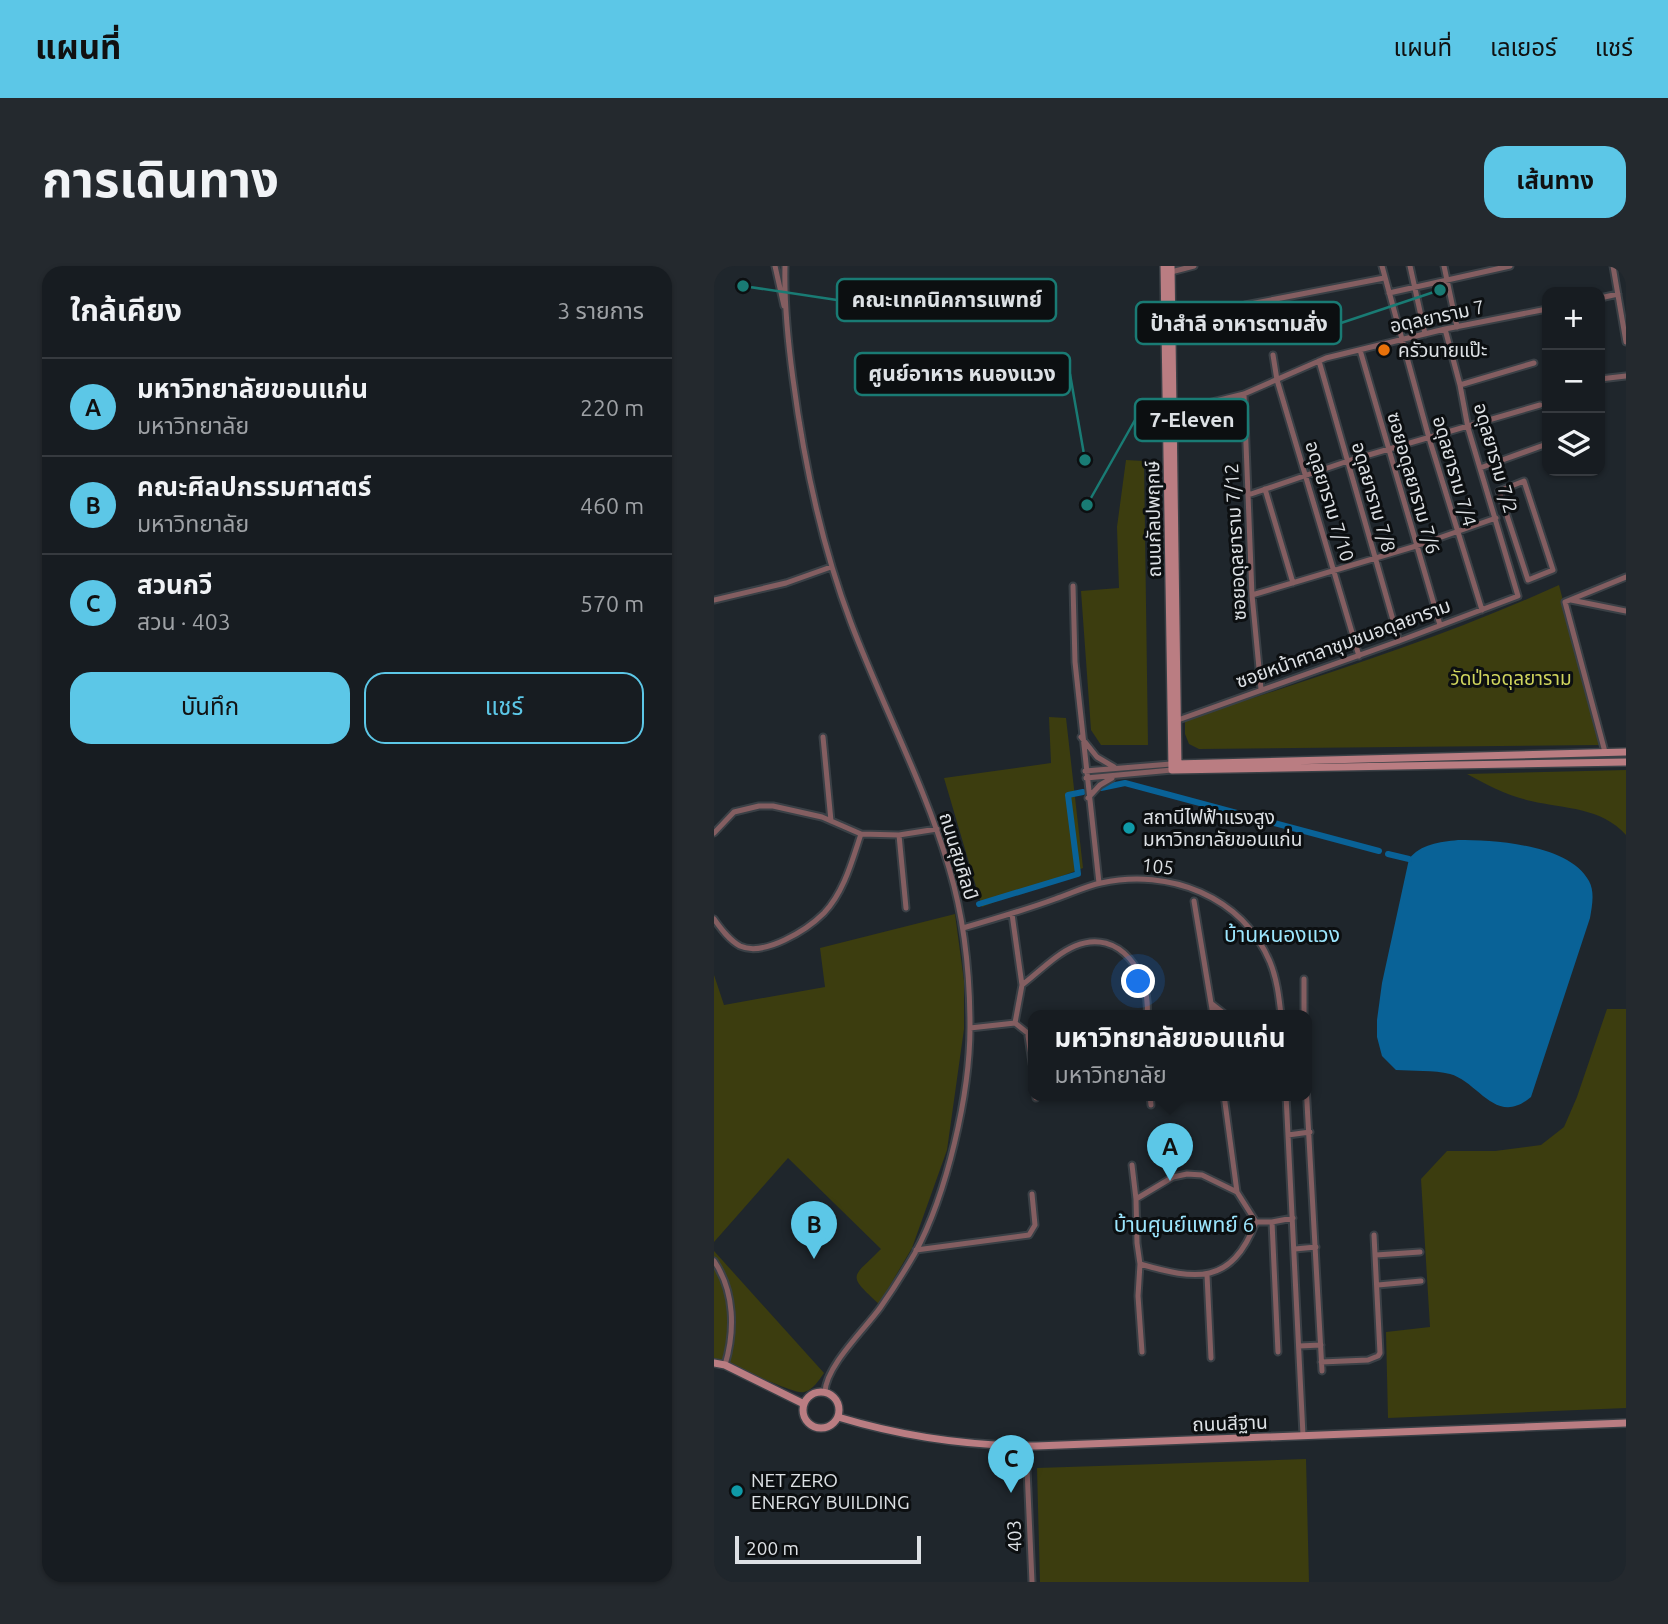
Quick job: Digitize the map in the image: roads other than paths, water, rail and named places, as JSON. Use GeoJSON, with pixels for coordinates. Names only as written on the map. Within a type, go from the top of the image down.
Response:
{"type":"FeatureCollection","features":[{"type":"Feature","properties":{"kind":"main road","name":"ถนนกัลปพฤกษ์"},"geometry":{"type":"LineString","coordinates":[[1164,266],[1175,767]]}},
{"type":"Feature","properties":{"kind":"main road","name":"ถนนกัลปพฤกษ์"},"geometry":{"type":"LineString","coordinates":[[1171,269],[1178,720],[1175,767]]}},
{"type":"Feature","properties":{"kind":"main road"},"geometry":{"type":"LineString","coordinates":[[1175,767],[1626,752]]}},
{"type":"Feature","properties":{"kind":"main road"},"geometry":{"type":"LineString","coordinates":[[1517,764],[1518,754]]}},
{"type":"Feature","properties":{"kind":"main road"},"geometry":{"type":"LineString","coordinates":[[1175,767],[1626,762]]}},
{"type":"Feature","properties":{"kind":"main road","name":"ถนนสีฐาน"},"geometry":{"type":"LineString","coordinates":[[714,1363],[726,1366],[804,1404],[804,1414],[814,1426],[828,1427],[838,1417],[947,1442],[1026,1446],[1626,1423]]}},
{"type":"Feature","properties":{"kind":"main road"},"geometry":{"type":"LineString","coordinates":[[804,1404],[815,1393],[825,1392],[835,1399],[839,1410],[838,1417]]}},
{"type":"Feature","properties":{"kind":"street"},"geometry":{"type":"LineString","coordinates":[[775,266],[787,316]]}},
{"type":"Feature","properties":{"kind":"street"},"geometry":{"type":"LineString","coordinates":[[785,266],[787,316]]}},
{"type":"Feature","properties":{"kind":"street"},"geometry":{"type":"LineString","coordinates":[[1171,269],[1194,266]]}},
{"type":"Feature","properties":{"kind":"street","name":"อดุลยาราม 7/4"},"geometry":{"type":"LineString","coordinates":[[1382,266],[1456,531],[1482,610]]}},
{"type":"Feature","properties":{"kind":"street"},"geometry":{"type":"LineString","coordinates":[[1410,266],[1425,334]]}},
{"type":"Feature","properties":{"kind":"street"},"geometry":{"type":"LineString","coordinates":[[1444,266],[1457,327]]}},
{"type":"Feature","properties":{"kind":"street"},"geometry":{"type":"LineString","coordinates":[[1389,293],[1510,266]]}},
{"type":"Feature","properties":{"kind":"street"},"geometry":{"type":"LineString","coordinates":[[1613,266],[1626,342]]}},
{"type":"Feature","properties":{"kind":"street"},"geometry":{"type":"LineString","coordinates":[[1245,304],[1384,278]]}},
{"type":"Feature","properties":{"kind":"street"},"geometry":{"type":"LineString","coordinates":[[1605,297],[1618,294]]}},
{"type":"Feature","properties":{"kind":"street","name":"อดุลยาราม 7"},"geometry":{"type":"LineString","coordinates":[[1175,411],[1244,394],[1319,361],[1445,329],[1542,310]]}},
{"type":"Feature","properties":{"kind":"street","name":"ถนนสุขศิลป์"},"geometry":{"type":"LineString","coordinates":[[787,316],[802,448],[831,567],[853,627],[937,829],[950,870],[963,928],[970,1028],[966,1079],[952,1152],[936,1203],[916,1250],[881,1307],[834,1369],[827,1381],[825,1392]]}},
{"type":"Feature","properties":{"kind":"street","name":"อดุลยาราม 7/2"},"geometry":{"type":"LineString","coordinates":[[1445,329],[1468,428],[1518,596]]}},
{"type":"Feature","properties":{"kind":"street","name":"ซอยอดุลยาราม 7/6"},"geometry":{"type":"LineString","coordinates":[[1360,350],[1440,625]]}},
{"type":"Feature","properties":{"kind":"street","name":"อดุลยาราม 7/10"},"geometry":{"type":"LineString","coordinates":[[1273,355],[1277,380],[1359,656]]}},
{"type":"Feature","properties":{"kind":"street","name":"อดุลยาราม 7/8"},"geometry":{"type":"LineString","coordinates":[[1319,361],[1399,642]]}},
{"type":"Feature","properties":{"kind":"street"},"geometry":{"type":"LineString","coordinates":[[1460,385],[1534,363]]}},
{"type":"Feature","properties":{"kind":"street"},"geometry":{"type":"LineString","coordinates":[[1605,378],[1626,376]]}},
{"type":"Feature","properties":{"kind":"street","name":"ซอยอดุลยาราม 7/12"},"geometry":{"type":"LineString","coordinates":[[1244,394],[1252,595],[1261,689]]}},
{"type":"Feature","properties":{"kind":"street"},"geometry":{"type":"LineString","coordinates":[[1248,495],[1348,461],[1541,405]]}},
{"type":"Feature","properties":{"kind":"street"},"geometry":{"type":"LineString","coordinates":[[1480,468],[1542,446]]}},
{"type":"Feature","properties":{"kind":"street"},"geometry":{"type":"LineString","coordinates":[[1524,481],[1553,570],[1528,580],[1514,537],[1499,491],[1524,481]]}},
{"type":"Feature","properties":{"kind":"street"},"geometry":{"type":"LineString","coordinates":[[1265,489],[1293,583]]}},
{"type":"Feature","properties":{"kind":"street"},"geometry":{"type":"LineString","coordinates":[[1252,595],[1416,546],[1496,518]]}},
{"type":"Feature","properties":{"kind":"street"},"geometry":{"type":"LineString","coordinates":[[1503,540],[1514,537]]}},
{"type":"Feature","properties":{"kind":"street"},"geometry":{"type":"LineString","coordinates":[[714,600],[786,583],[831,567]]}},
{"type":"Feature","properties":{"kind":"street"},"geometry":{"type":"LineString","coordinates":[[1605,752],[1565,602],[1626,577]]}},
{"type":"Feature","properties":{"kind":"street"},"geometry":{"type":"LineString","coordinates":[[1073,586],[1081,736],[1099,883]]}},
{"type":"Feature","properties":{"kind":"street","name":"ซอยหน้าศาลาชุมชนอดุลยาราม"},"geometry":{"type":"LineString","coordinates":[[1178,720],[1399,642],[1518,596]]}},
{"type":"Feature","properties":{"kind":"street"},"geometry":{"type":"LineString","coordinates":[[1570,600],[1626,611]]}},
{"type":"Feature","properties":{"kind":"street"},"geometry":{"type":"LineString","coordinates":[[1081,736],[1097,757],[1118,772]]}},
{"type":"Feature","properties":{"kind":"street"},"geometry":{"type":"LineString","coordinates":[[823,737],[831,821]]}},
{"type":"Feature","properties":{"kind":"street"},"geometry":{"type":"LineString","coordinates":[[1086,774],[1175,767]]}},
{"type":"Feature","properties":{"kind":"street"},"geometry":{"type":"LineString","coordinates":[[1088,798],[1118,772]]}},
{"type":"Feature","properties":{"kind":"street"},"geometry":{"type":"LineString","coordinates":[[714,833],[734,812],[759,806],[793,810],[831,821],[861,834],[899,835],[937,829]]}},
{"type":"Feature","properties":{"kind":"street"},"geometry":{"type":"LineString","coordinates":[[714,919],[730,939],[743,947],[776,945],[824,913],[846,879],[861,834]]}},
{"type":"Feature","properties":{"kind":"street"},"geometry":{"type":"LineString","coordinates":[[899,835],[906,908]]}},
{"type":"Feature","properties":{"kind":"street","name":"105"},"geometry":{"type":"LineString","coordinates":[[963,928],[1012,914],[1099,883],[1146,878],[1164,880],[1194,889],[1221,902],[1244,922],[1263,947],[1271,964],[1280,1010]]}},
{"type":"Feature","properties":{"kind":"street"},"geometry":{"type":"LineString","coordinates":[[1195,901],[1212,1010]]}},
{"type":"Feature","properties":{"kind":"street"},"geometry":{"type":"LineString","coordinates":[[1012,914],[1022,985],[1015,1023]]}},
{"type":"Feature","properties":{"kind":"street"},"geometry":{"type":"LineString","coordinates":[[1022,985],[1073,947],[1099,943],[1118,948],[1127,955],[1146,986],[1147,1010]]}},
{"type":"Feature","properties":{"kind":"street"},"geometry":{"type":"LineString","coordinates":[[1304,979],[1304,1010]]}},
{"type":"Feature","properties":{"kind":"street"},"geometry":{"type":"LineString","coordinates":[[1211,1003],[1220,1010]]}},
{"type":"Feature","properties":{"kind":"street"},"geometry":{"type":"LineString","coordinates":[[970,1028],[1015,1023],[1028,1034]]}},
{"type":"Feature","properties":{"kind":"street"},"geometry":{"type":"LineString","coordinates":[[1151,1101],[1151,1105]]}},
{"type":"Feature","properties":{"kind":"street"},"geometry":{"type":"LineString","coordinates":[[1225,1101],[1237,1192],[1255,1222]]}},
{"type":"Feature","properties":{"kind":"street"},"geometry":{"type":"LineString","coordinates":[[1286,1101],[1303,1435]]}},
{"type":"Feature","properties":{"kind":"street"},"geometry":{"type":"LineString","coordinates":[[1308,1101],[1322,1371]]}},
{"type":"Feature","properties":{"kind":"street"},"geometry":{"type":"LineString","coordinates":[[1288,1135],[1310,1132]]}},
{"type":"Feature","properties":{"kind":"street"},"geometry":{"type":"LineString","coordinates":[[1132,1165],[1140,1264],[1138,1296],[1142,1352]]}},
{"type":"Feature","properties":{"kind":"street"},"geometry":{"type":"LineString","coordinates":[[1136,1199],[1173,1177],[1187,1174],[1202,1175],[1237,1192]]}},
{"type":"Feature","properties":{"kind":"street"},"geometry":{"type":"LineString","coordinates":[[916,1250],[1029,1235],[1035,1225],[1032,1194]]}},
{"type":"Feature","properties":{"kind":"street"},"geometry":{"type":"LineString","coordinates":[[1255,1222],[1293,1219]]}},
{"type":"Feature","properties":{"kind":"street"},"geometry":{"type":"LineString","coordinates":[[1140,1264],[1183,1275],[1207,1275],[1222,1269],[1238,1255],[1255,1222]]}},
{"type":"Feature","properties":{"kind":"street"},"geometry":{"type":"LineString","coordinates":[[1272,1222],[1278,1352]]}},
{"type":"Feature","properties":{"kind":"street"},"geometry":{"type":"LineString","coordinates":[[1321,1362],[1368,1360],[1378,1356],[1381,1348],[1374,1235]]}},
{"type":"Feature","properties":{"kind":"street"},"geometry":{"type":"LineString","coordinates":[[1295,1249],[1316,1247]]}},
{"type":"Feature","properties":{"kind":"street"},"geometry":{"type":"LineString","coordinates":[[1376,1255],[1420,1252]]}},
{"type":"Feature","properties":{"kind":"street"},"geometry":{"type":"LineString","coordinates":[[714,1261],[726,1286],[730,1304],[732,1343],[726,1366]]}},
{"type":"Feature","properties":{"kind":"street"},"geometry":{"type":"LineString","coordinates":[[1207,1275],[1211,1358]]}},
{"type":"Feature","properties":{"kind":"street"},"geometry":{"type":"LineString","coordinates":[[1378,1285],[1422,1282]]}},
{"type":"Feature","properties":{"kind":"street"},"geometry":{"type":"LineString","coordinates":[[1299,1346],[1321,1345]]}},
{"type":"Feature","properties":{"kind":"street","name":"403"},"geometry":{"type":"LineString","coordinates":[[1026,1446],[1032,1582]]}},
{"type":"Feature","properties":{"kind":"water"},"geometry":{"type":"Polygon","coordinates":[[[1458,840],[1510,843],[1548,852],[1579,869],[1589,881],[1592,890],[1590,918],[1531,1097],[1519,1105],[1498,1105],[1450,1074],[1396,1070],[1382,1056],[1377,1037],[1382,983],[1409,859],[1425,847],[1458,840]]]}},
{"type":"Feature","properties":{"kind":"waterway"},"geometry":{"type":"LineString","coordinates":[[1101,788],[1125,783],[1379,851]]}},
{"type":"Feature","properties":{"kind":"waterway"},"geometry":{"type":"LineString","coordinates":[[979,904],[1078,874],[1068,795],[1083,792]]}},
{"type":"Feature","properties":{"kind":"waterway"},"geometry":{"type":"LineString","coordinates":[[1388,854],[1409,859]]}},
{"type":"Feature","properties":{"kind":"place","name":"คณะเทคนิคการแพทย์"},"geometry":{"type":"Point","coordinates":[743,286]}},
{"type":"Feature","properties":{"kind":"place","name":"ป้าสำลี อาหารตามสั่ง"},"geometry":{"type":"Point","coordinates":[1440,290]}},
{"type":"Feature","properties":{"kind":"place","name":"ครัวนายแป๊ะ"},"geometry":{"type":"Point","coordinates":[1384,350]}},
{"type":"Feature","properties":{"kind":"place","name":"ศูนย์อาหาร หนองแวง"},"geometry":{"type":"Point","coordinates":[1085,460]}},
{"type":"Feature","properties":{"kind":"place","name":"7-Eleven"},"geometry":{"type":"Point","coordinates":[1087,505]}},
{"type":"Feature","properties":{"kind":"place","name":"สถานีไฟฟ้าแรงสูง มหาวิทยาลัยขอนแก่น"},"geometry":{"type":"Point","coordinates":[1129,828]}},
{"type":"Feature","properties":{"kind":"place","name":"มหาวิทยาลัยขอนแก่น"},"geometry":{"type":"Point","coordinates":[1170,1181]}},
{"type":"Feature","properties":{"kind":"place","name":"คณะศิลปกรรมศาสตร์"},"geometry":{"type":"Point","coordinates":[814,1259]}},
{"type":"Feature","properties":{"kind":"place","name":"NET ZERO ENERGY BUILDING"},"geometry":{"type":"Point","coordinates":[737,1491]}},
{"type":"Feature","properties":{"kind":"place","name":"สวนกวี"},"geometry":{"type":"Point","coordinates":[1011,1493]}},
{"type":"Feature","properties":{"kind":"district","name":"บ้านหนองแวง"},"geometry":{"type":"Point","coordinates":[1282,934]}},
{"type":"Feature","properties":{"kind":"district","name":"บ้านศูนย์แพทย์ 6"},"geometry":{"type":"Point","coordinates":[1184,1224]}},
{"type":"Feature","properties":{"kind":"park label","name":"วัดป่าอดุลยาราม"},"geometry":{"type":"Point","coordinates":[1511,678]}}]}
